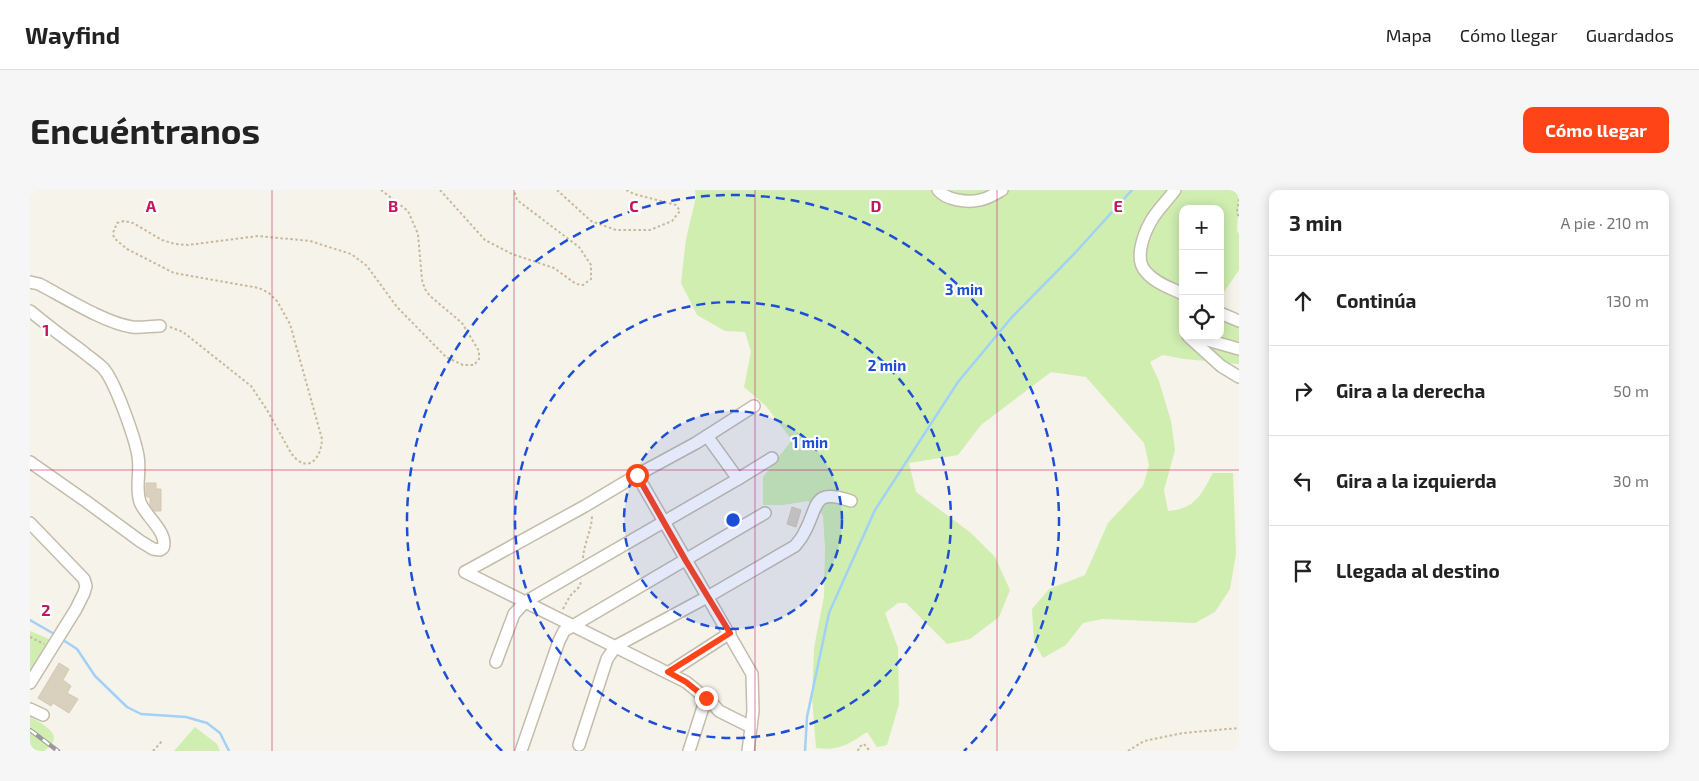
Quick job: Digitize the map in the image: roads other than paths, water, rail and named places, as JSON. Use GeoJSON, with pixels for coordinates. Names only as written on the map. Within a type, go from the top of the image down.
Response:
{"type":"FeatureCollection","features":[{"type":"Feature","properties":{"kind":"street"},"geometry":{"type":"LineString","coordinates":[[938,190],[942,194],[958,200],[973,201],[981,200],[1002,190]]}},
{"type":"Feature","properties":{"kind":"street"},"geometry":{"type":"LineString","coordinates":[[1175,190],[1151,221],[1142,245],[1140,259],[1141,266],[1151,277],[1179,292]]}},
{"type":"Feature","properties":{"kind":"street"},"geometry":{"type":"LineString","coordinates":[[30,282],[39,284],[119,323],[133,327],[160,326]]}},
{"type":"Feature","properties":{"kind":"street"},"geometry":{"type":"LineString","coordinates":[[30,311],[101,366],[112,382],[133,437],[138,457],[137,492],[143,509],[162,533],[165,544],[163,548],[160,550],[153,549],[140,541],[30,462]]}},
{"type":"Feature","properties":{"kind":"street"},"geometry":{"type":"LineString","coordinates":[[1224,315],[1239,321]]}},
{"type":"Feature","properties":{"kind":"street"},"geometry":{"type":"LineString","coordinates":[[1192,340],[1221,366],[1239,377]]}},
{"type":"Feature","properties":{"kind":"street"},"geometry":{"type":"LineString","coordinates":[[1207,340],[1239,349]]}},
{"type":"Feature","properties":{"kind":"street"},"geometry":{"type":"LineString","coordinates":[[751,727],[719,711],[686,682],[668,672],[465,572],[708,436],[754,406]]}},
{"type":"Feature","properties":{"kind":"street"},"geometry":{"type":"LineString","coordinates":[[708,436],[738,480]]}},
{"type":"Feature","properties":{"kind":"street"},"geometry":{"type":"LineString","coordinates":[[496,662],[514,614],[525,602],[738,480],[772,458]]}},
{"type":"Feature","properties":{"kind":"street"},"geometry":{"type":"LineString","coordinates":[[637,475],[686,561],[709,596],[752,674],[753,711],[748,751]]}},
{"type":"Feature","properties":{"kind":"street"},"geometry":{"type":"LineString","coordinates":[[579,745],[607,659],[616,646],[709,596],[794,546],[804,535],[819,500],[826,496],[837,496],[851,501]]}},
{"type":"Feature","properties":{"kind":"street"},"geometry":{"type":"LineString","coordinates":[[521,751],[564,631],[765,513]]}},
{"type":"Feature","properties":{"kind":"street"},"geometry":{"type":"LineString","coordinates":[[30,524],[84,579],[86,586],[54,647],[30,683]]}},
{"type":"Feature","properties":{"kind":"street"},"geometry":{"type":"LineString","coordinates":[[668,672],[730,633]]}},
{"type":"Feature","properties":{"kind":"street"},"geometry":{"type":"LineString","coordinates":[[689,751],[706,698]]}},
{"type":"Feature","properties":{"kind":"street"},"geometry":{"type":"LineString","coordinates":[[30,709],[43,715]]}},
{"type":"Feature","properties":{"kind":"waterway"},"geometry":{"type":"LineString","coordinates":[[805,751],[807,717],[829,613],[875,510],[958,382],[1012,317],[1075,253],[1132,190]]}},
{"type":"Feature","properties":{"kind":"waterway"},"geometry":{"type":"LineString","coordinates":[[30,620],[56,635]]}},
{"type":"Feature","properties":{"kind":"waterway"},"geometry":{"type":"LineString","coordinates":[[60,638],[77,649],[95,676],[127,707],[141,714],[186,717],[207,723],[220,733],[229,751]]}},
{"type":"Feature","properties":{"kind":"railway"},"geometry":{"type":"LineString","coordinates":[[30,730],[58,751]]}}]}
